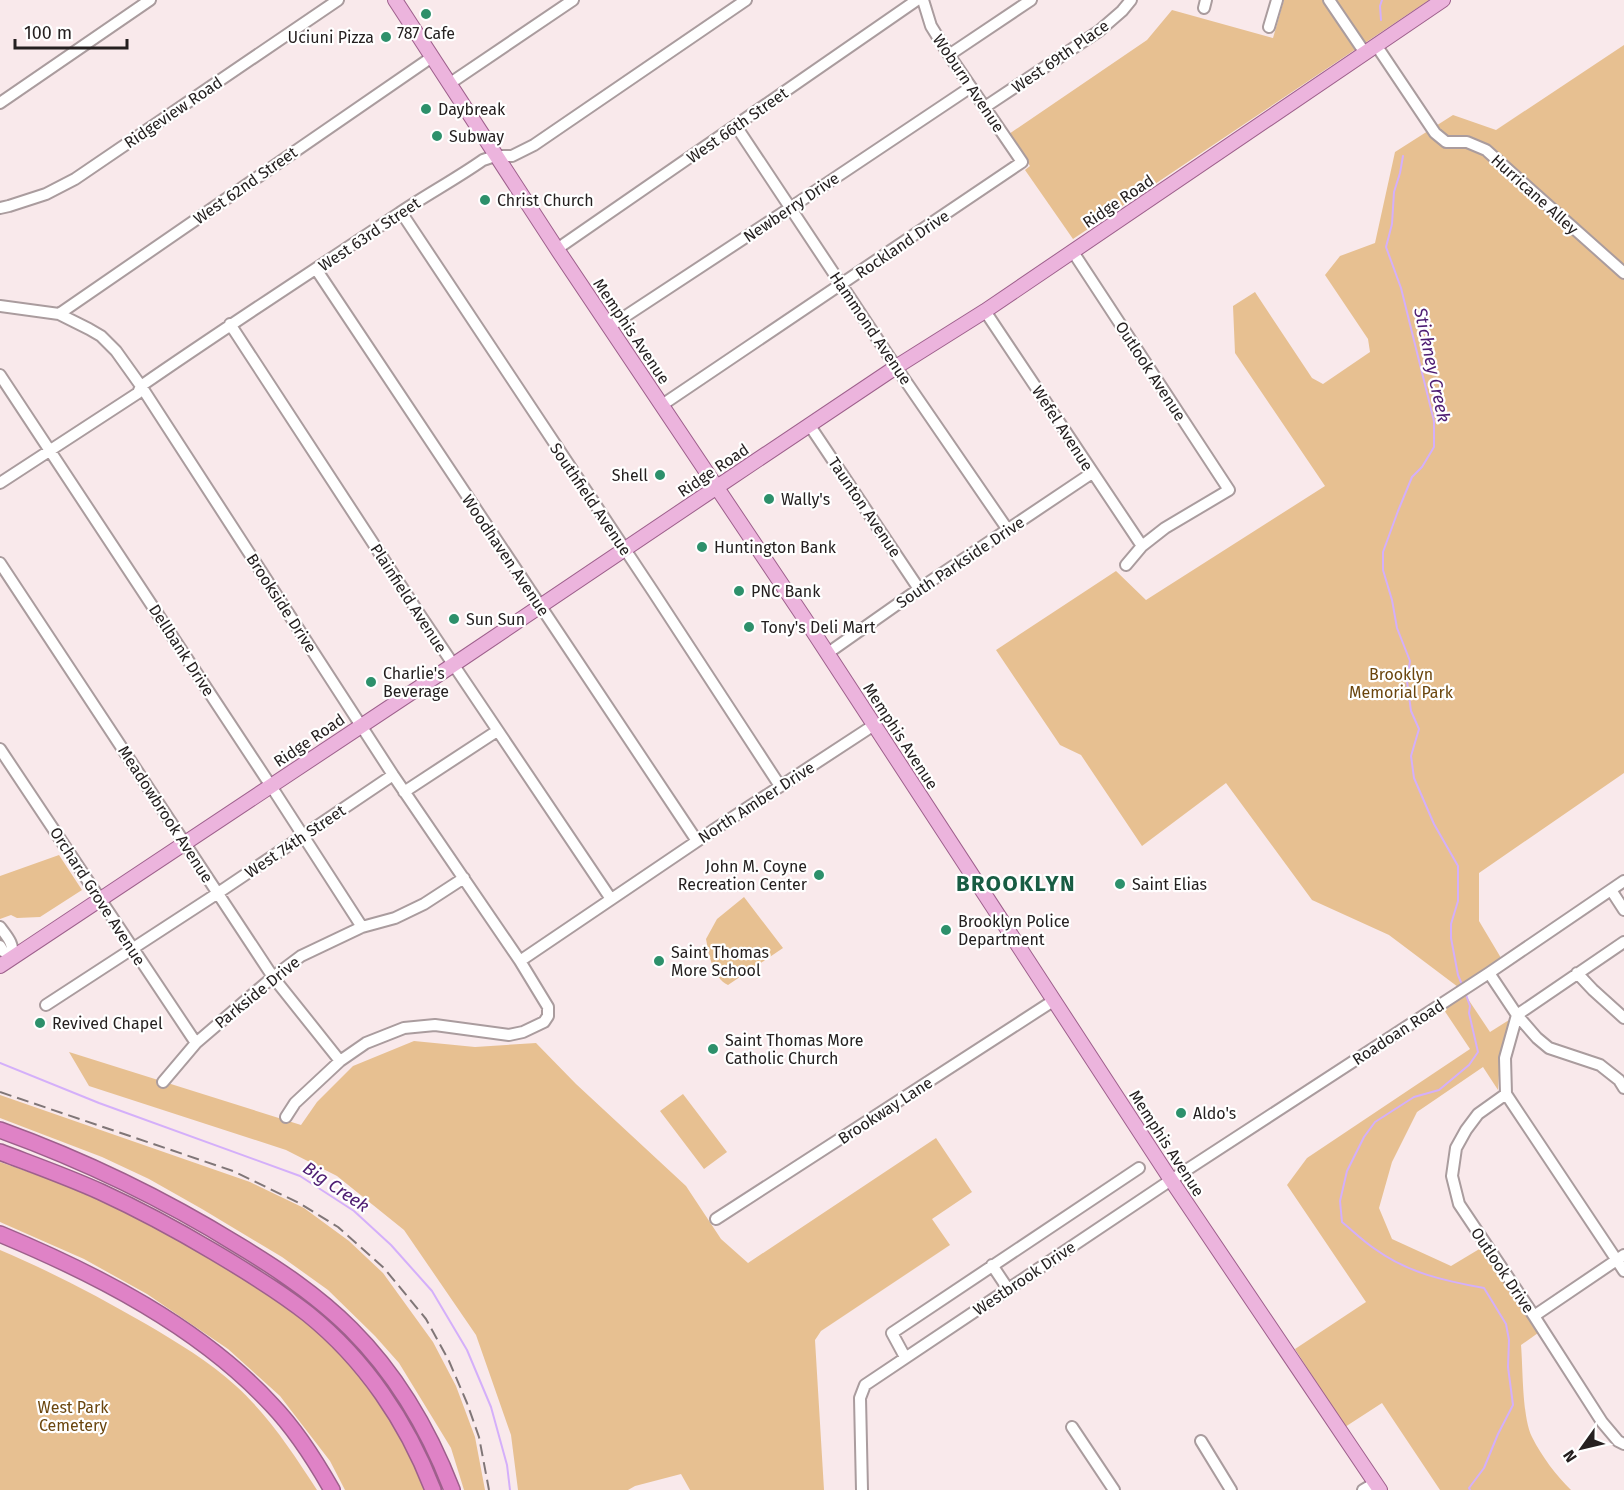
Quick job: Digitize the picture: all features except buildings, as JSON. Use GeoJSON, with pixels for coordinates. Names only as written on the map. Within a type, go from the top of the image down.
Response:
{"type":"FeatureCollection","features":[{"type":"Feature","properties":{"kind":"highway"},"geometry":{"type":"LineString","coordinates":[[0,1130],[61,1153],[176,1209],[260,1258],[315,1297],[336,1314],[365,1344],[402,1391],[432,1443],[452,1490]]}},
{"type":"Feature","properties":{"kind":"highway"},"geometry":{"type":"LineString","coordinates":[[0,1152],[100,1191],[146,1214],[224,1258],[301,1309],[349,1353],[382,1393],[410,1439],[433,1490]]}},
{"type":"Feature","properties":{"kind":"highway"},"geometry":{"type":"LineString","coordinates":[[0,1234],[123,1293],[212,1350],[273,1406],[306,1447],[332,1490]]}},
{"type":"Feature","properties":{"kind":"main road","name":"Ridge Road"},"geometry":{"type":"LineString","coordinates":[[0,966],[717,487],[985,311],[1443,0]]}},
{"type":"Feature","properties":{"kind":"main road","name":"Memphis Avenue"},"geometry":{"type":"LineString","coordinates":[[398,1],[495,156],[828,653],[1373,1488]]}},
{"type":"Feature","properties":{"kind":"street"},"geometry":{"type":"LineString","coordinates":[[0,103],[150,0]]}},
{"type":"Feature","properties":{"kind":"street","name":"Ridgeview Road"},"geometry":{"type":"LineString","coordinates":[[0,207],[46,194],[75,179],[338,0]]}},
{"type":"Feature","properties":{"kind":"street"},"geometry":{"type":"LineString","coordinates":[[449,84],[573,0]]}},
{"type":"Feature","properties":{"kind":"street","name":"West 63rd Street"},"geometry":{"type":"LineString","coordinates":[[0,483],[138,393],[141,386],[230,324],[401,212],[483,160],[495,156],[512,156],[534,145],[746,0]]}},
{"type":"Feature","properties":{"kind":"street","name":"West 66th Street"},"geometry":{"type":"LineString","coordinates":[[556,249],[917,0]]}},
{"type":"Feature","properties":{"kind":"street","name":"Woburn Avenue"},"geometry":{"type":"LineString","coordinates":[[923,0],[931,26],[1022,162]]}},
{"type":"Feature","properties":{"kind":"street"},"geometry":{"type":"LineString","coordinates":[[949,55],[1031,0]]}},
{"type":"Feature","properties":{"kind":"street","name":"West 69th Place"},"geometry":{"type":"LineString","coordinates":[[985,107],[1099,31],[1131,0]]}},
{"type":"Feature","properties":{"kind":"street"},"geometry":{"type":"LineString","coordinates":[[1269,27],[1277,0]]}},
{"type":"Feature","properties":{"kind":"street"},"geometry":{"type":"LineString","coordinates":[[1329,0],[1371,49]]}},
{"type":"Feature","properties":{"kind":"street","name":"Hurricane Alley"},"geometry":{"type":"LineString","coordinates":[[1371,49],[1435,133],[1446,142],[1467,142],[1486,150],[1624,273]]}},
{"type":"Feature","properties":{"kind":"street","name":"West 62nd Street"},"geometry":{"type":"LineString","coordinates":[[59,314],[432,57]]}},
{"type":"Feature","properties":{"kind":"street","name":"Newberry Drive"},"geometry":{"type":"LineString","coordinates":[[609,327],[971,87]]}},
{"type":"Feature","properties":{"kind":"street","name":"Hammond Avenue"},"geometry":{"type":"LineString","coordinates":[[736,126],[896,368],[1008,530]]}},
{"type":"Feature","properties":{"kind":"street","name":"Rockland Drive"},"geometry":{"type":"LineString","coordinates":[[662,405],[1022,162]]}},
{"type":"Feature","properties":{"kind":"street","name":"Southfield Avenue"},"geometry":{"type":"LineString","coordinates":[[401,212],[780,786]]}},
{"type":"Feature","properties":{"kind":"street","name":"Outlook Avenue"},"geometry":{"type":"LineString","coordinates":[[1073,252],[1229,490],[1165,528],[1142,546]]}},
{"type":"Feature","properties":{"kind":"street","name":"Woodhaven Avenue"},"geometry":{"type":"LineString","coordinates":[[316,269],[697,841]]}},
{"type":"Feature","properties":{"kind":"street","name":"Brookside Drive"},"geometry":{"type":"LineString","coordinates":[[0,306],[59,314],[101,336],[116,351],[404,792],[520,961],[548,1007],[548,1016],[544,1022],[523,1032],[509,1035],[435,1025],[404,1028],[366,1043],[340,1061],[295,1102],[286,1118]]}},
{"type":"Feature","properties":{"kind":"street","name":"Wefel Avenue"},"geometry":{"type":"LineString","coordinates":[[985,311],[1142,546]]}},
{"type":"Feature","properties":{"kind":"street","name":"Plainfield Avenue"},"geometry":{"type":"LineString","coordinates":[[230,324],[497,731],[611,899]]}},
{"type":"Feature","properties":{"kind":"street","name":"Dellbank Drive"},"geometry":{"type":"LineString","coordinates":[[0,375],[362,927]]}},
{"type":"Feature","properties":{"kind":"street","name":"Taunton Avenue"},"geometry":{"type":"LineString","coordinates":[[810,426],[919,589]]}},
{"type":"Feature","properties":{"kind":"street","name":"South Parkside Drive"},"geometry":{"type":"LineString","coordinates":[[828,653],[1092,473]]}},
{"type":"Feature","properties":{"kind":"street"},"geometry":{"type":"LineString","coordinates":[[1126,565],[1142,546]]}},
{"type":"Feature","properties":{"kind":"street","name":"Meadowbrook Avenue"},"geometry":{"type":"LineString","coordinates":[[0,562],[273,976],[340,1061]]}},
{"type":"Feature","properties":{"kind":"street","name":"North Amber Drive"},"geometry":{"type":"LineString","coordinates":[[520,961],[874,725]]}},
{"type":"Feature","properties":{"kind":"street"},"geometry":{"type":"LineString","coordinates":[[404,792],[497,731]]}},
{"type":"Feature","properties":{"kind":"street","name":"Orchard Grove Avenue"},"geometry":{"type":"LineString","coordinates":[[0,749],[196,1043]]}},
{"type":"Feature","properties":{"kind":"street","name":"West 74th Street"},"geometry":{"type":"LineString","coordinates":[[46,1005],[393,775]]}},
{"type":"Feature","properties":{"kind":"street","name":"Parkside Drive"},"geometry":{"type":"LineString","coordinates":[[163,1082],[196,1043],[273,976],[301,956],[362,927],[396,918],[424,904],[464,878]]}},
{"type":"Feature","properties":{"kind":"street","name":"Roadoan Road"},"geometry":{"type":"LineString","coordinates":[[1171,1180],[1484,976],[1624,881]]}},
{"type":"Feature","properties":{"kind":"street"},"geometry":{"type":"LineString","coordinates":[[1611,890],[1624,910]]}},
{"type":"Feature","properties":{"kind":"street"},"geometry":{"type":"LineString","coordinates":[[0,927],[11,942],[13,957]]}},
{"type":"Feature","properties":{"kind":"street"},"geometry":{"type":"LineString","coordinates":[[1624,942],[1517,1015],[1505,1058],[1506,1094],[1620,1258],[1624,1272]]}},
{"type":"Feature","properties":{"kind":"street"},"geometry":{"type":"LineString","coordinates":[[0,946],[3,951],[13,957]]}},
{"type":"Feature","properties":{"kind":"street"},"geometry":{"type":"LineString","coordinates":[[1577,973],[1624,1018]]}},
{"type":"Feature","properties":{"kind":"street"},"geometry":{"type":"LineString","coordinates":[[1484,976],[1537,1038],[1549,1048],[1600,1065],[1619,1080],[1624,1088]]}},
{"type":"Feature","properties":{"kind":"street","name":"Brookway Lane"},"geometry":{"type":"LineString","coordinates":[[717,1219],[1053,1001]]}},
{"type":"Feature","properties":{"kind":"street","name":"Outlook Drive"},"geometry":{"type":"LineString","coordinates":[[1506,1094],[1478,1114],[1456,1148],[1452,1176],[1459,1204],[1602,1422],[1618,1441],[1624,1444]]}},
{"type":"Feature","properties":{"kind":"street"},"geometry":{"type":"LineString","coordinates":[[905,1357],[892,1333],[1139,1168]]}},
{"type":"Feature","properties":{"kind":"street","name":"Westbrook Drive"},"geometry":{"type":"LineString","coordinates":[[862,1490],[860,1398],[865,1385],[1171,1180]]}},
{"type":"Feature","properties":{"kind":"street"},"geometry":{"type":"LineString","coordinates":[[1534,1316],[1620,1258]]}},
{"type":"Feature","properties":{"kind":"street"},"geometry":{"type":"LineString","coordinates":[[992,1265],[1008,1289]]}},
{"type":"Feature","properties":{"kind":"street"},"geometry":{"type":"LineString","coordinates":[[1072,1427],[1108,1488]]}},
{"type":"Feature","properties":{"kind":"street"},"geometry":{"type":"LineString","coordinates":[[1201,1442],[1231,1490]]}},
{"type":"Feature","properties":{"kind":"green space"},"geometry":{"type":"Polygon","coordinates":[[[1284,0],[1429,0],[1073,239],[1025,170],[1030,166],[1009,134],[1147,40],[1172,10],[1273,38],[1284,0]]]}},
{"type":"Feature","properties":{"kind":"green space","name":"Brooklyn Memorial Park"},"geometry":{"type":"Polygon","coordinates":[[[1624,45],[1624,773],[1479,873],[1479,921],[1504,963],[1462,990],[1389,935],[1312,900],[1226,783],[1142,846],[1081,755],[1060,745],[996,650],[1116,571],[1146,600],[1325,486],[1235,353],[1233,306],[1255,292],[1312,378],[1323,384],[1370,352],[1368,339],[1325,275],[1340,256],[1375,243],[1395,152],[1453,115],[1496,130],[1624,45]]]}},
{"type":"Feature","properties":{"kind":"green space"},"geometry":{"type":"Polygon","coordinates":[[[59,855],[82,890],[40,917],[17,918],[11,915],[0,919],[0,876],[59,855]]]}},
{"type":"Feature","properties":{"kind":"green space"},"geometry":{"type":"Polygon","coordinates":[[[744,897],[783,948],[728,985],[715,972],[706,939],[717,919],[744,897]]]}},
{"type":"Feature","properties":{"kind":"green space"},"geometry":{"type":"Polygon","coordinates":[[[1462,990],[1490,1032],[1509,1020],[1500,1059],[1498,1090],[1483,1067],[1417,1112],[1392,1162],[1379,1208],[1392,1239],[1451,1266],[1481,1248],[1538,1333],[1521,1345],[1526,1417],[1532,1437],[1540,1452],[1571,1490],[1440,1490],[1382,1403],[1345,1427],[1295,1349],[1366,1302],[1287,1185],[1307,1158],[1470,1049],[1440,1004],[1462,990]]]}},
{"type":"Feature","properties":{"kind":"green space"},"geometry":{"type":"Polygon","coordinates":[[[414,1041],[475,1047],[536,1043],[576,1084],[686,1186],[721,1239],[748,1263],[936,1138],[972,1192],[932,1219],[950,1245],[821,1331],[815,1340],[824,1490],[690,1490],[681,1474],[635,1486],[628,1490],[518,1490],[511,1435],[476,1335],[404,1230],[337,1176],[286,1150],[89,1086],[69,1052],[301,1125],[317,1102],[353,1066],[414,1041]]]}},
{"type":"Feature","properties":{"kind":"green space"},"geometry":{"type":"Polygon","coordinates":[[[683,1094],[727,1152],[704,1169],[660,1111],[683,1094]]]}},
{"type":"Feature","properties":{"kind":"green space"},"geometry":{"type":"Polygon","coordinates":[[[0,1095],[250,1182],[304,1208],[349,1241],[383,1273],[433,1342],[456,1386],[475,1437],[485,1490],[464,1490],[451,1448],[399,1363],[328,1290],[282,1257],[149,1179],[102,1157],[0,1118],[0,1095]]]}},
{"type":"Feature","properties":{"kind":"green space"},"geometry":{"type":"Polygon","coordinates":[[[0,1162],[57,1182],[142,1219],[263,1289],[303,1317],[365,1379],[406,1444],[427,1490],[345,1490],[330,1461],[280,1396],[228,1349],[147,1294],[84,1259],[0,1222],[0,1162]]]}},
{"type":"Feature","properties":{"kind":"green space","name":"West Park Cemetery"},"geometry":{"type":"Polygon","coordinates":[[[0,1250],[110,1304],[170,1338],[215,1368],[236,1386],[270,1422],[317,1490],[0,1490],[0,1250]]]}},
{"type":"Feature","properties":{"kind":"waterway","name":"Stickney Creek"},"geometry":{"type":"LineString","coordinates":[[1381,20],[1382,0]]}},
{"type":"Feature","properties":{"kind":"waterway","name":"Stickney Creek"},"geometry":{"type":"LineString","coordinates":[[1403,156],[1394,192],[1392,224],[1386,247],[1401,288],[1434,421],[1434,447],[1422,467],[1412,477],[1383,552],[1383,570],[1397,628],[1410,661],[1407,681],[1411,711],[1419,729],[1411,756],[1414,778],[1434,824],[1458,866],[1458,901],[1451,924],[1451,938],[1458,975],[1463,987]]}},
{"type":"Feature","properties":{"kind":"waterway","name":"Stickney Creek"},"geometry":{"type":"LineString","coordinates":[[1465,992],[1470,1006],[1469,1013],[1478,1052],[1469,1065],[1439,1090],[1414,1097],[1375,1122],[1364,1137],[1347,1171],[1340,1201],[1342,1222],[1371,1246],[1414,1270],[1441,1279],[1484,1288],[1506,1324],[1513,1405],[1484,1468],[1469,1488],[1470,1490]]}},
{"type":"Feature","properties":{"kind":"waterway","name":"Big Creek"},"geometry":{"type":"LineString","coordinates":[[0,1063],[99,1103],[300,1176],[354,1211],[391,1245],[432,1291],[467,1350],[491,1407],[507,1465],[510,1490]]}},
{"type":"Feature","properties":{"kind":"railway"},"geometry":{"type":"LineString","coordinates":[[0,1092],[233,1171],[299,1203],[338,1227],[384,1268],[426,1319],[449,1361],[467,1403],[479,1437],[489,1490]]}},
{"type":"Feature","properties":{"kind":"place","name":"787 Cafe"},"geometry":{"type":"Point","coordinates":[426,14]}},
{"type":"Feature","properties":{"kind":"place","name":"Uciuni Pizza"},"geometry":{"type":"Point","coordinates":[386,37]}},
{"type":"Feature","properties":{"kind":"place","name":"Daybreak"},"geometry":{"type":"Point","coordinates":[426,109]}},
{"type":"Feature","properties":{"kind":"place","name":"Subway"},"geometry":{"type":"Point","coordinates":[437,136]}},
{"type":"Feature","properties":{"kind":"place","name":"Christ Church"},"geometry":{"type":"Point","coordinates":[485,200]}},
{"type":"Feature","properties":{"kind":"place","name":"Shell"},"geometry":{"type":"Point","coordinates":[660,475]}},
{"type":"Feature","properties":{"kind":"place","name":"Wally's"},"geometry":{"type":"Point","coordinates":[769,499]}},
{"type":"Feature","properties":{"kind":"place","name":"Huntington Bank"},"geometry":{"type":"Point","coordinates":[702,547]}},
{"type":"Feature","properties":{"kind":"place","name":"PNC Bank"},"geometry":{"type":"Point","coordinates":[739,591]}},
{"type":"Feature","properties":{"kind":"place","name":"Sun Sun"},"geometry":{"type":"Point","coordinates":[454,619]}},
{"type":"Feature","properties":{"kind":"place","name":"Tony's Deli Mart"},"geometry":{"type":"Point","coordinates":[749,627]}},
{"type":"Feature","properties":{"kind":"place","name":"Charlie's Beverage"},"geometry":{"type":"Point","coordinates":[371,682]}},
{"type":"Feature","properties":{"kind":"place","name":"John M. Coyne Recreation Center"},"geometry":{"type":"Point","coordinates":[819,875]}},
{"type":"Feature","properties":{"kind":"place","name":"Saint Elias"},"geometry":{"type":"Point","coordinates":[1120,884]}},
{"type":"Feature","properties":{"kind":"place","name":"Brooklyn Police Department"},"geometry":{"type":"Point","coordinates":[946,930]}},
{"type":"Feature","properties":{"kind":"place","name":"Saint Thomas More School"},"geometry":{"type":"Point","coordinates":[659,961]}},
{"type":"Feature","properties":{"kind":"place","name":"Revived Chapel"},"geometry":{"type":"Point","coordinates":[40,1023]}},
{"type":"Feature","properties":{"kind":"place","name":"Saint Thomas More Catholic Church"},"geometry":{"type":"Point","coordinates":[713,1049]}},
{"type":"Feature","properties":{"kind":"place","name":"Aldo's"},"geometry":{"type":"Point","coordinates":[1181,1113]}},
{"type":"Feature","properties":{"kind":"district","name":"BROOKLYN"},"geometry":{"type":"Point","coordinates":[1016,883]}}]}
